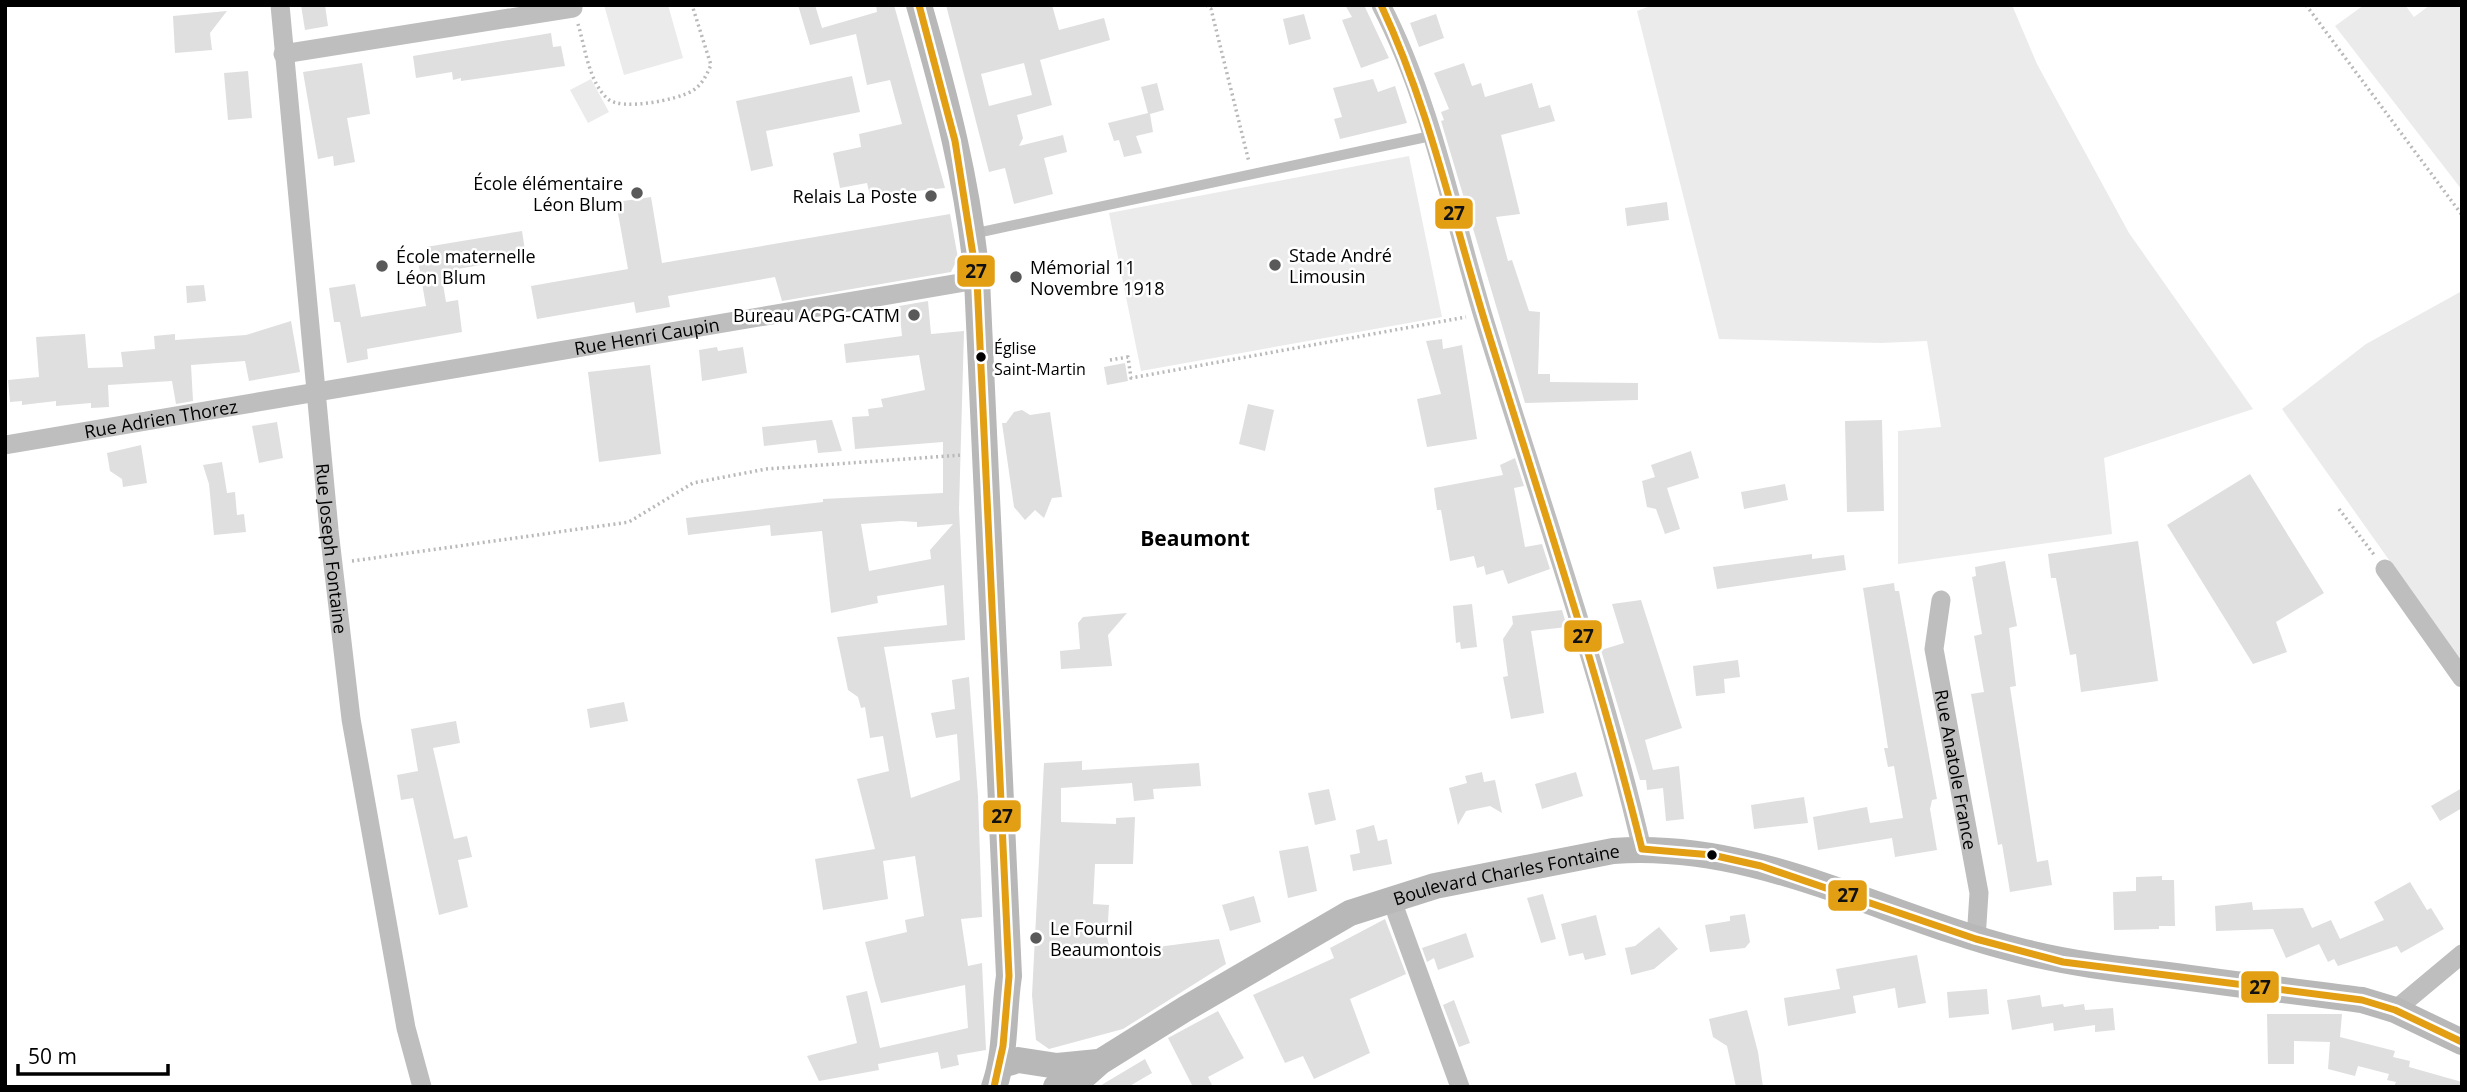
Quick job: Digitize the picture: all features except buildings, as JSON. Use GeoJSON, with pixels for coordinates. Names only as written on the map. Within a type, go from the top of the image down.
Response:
{"type":"FeatureCollection","features":[{"type":"Feature","properties":{"kind":"street","name":"Rue Joseph Fontaine"},"geometry":{"type":"LineString","coordinates":[[280,5],[333,563],[351,719],[406,1028],[422,1087]]}},
{"type":"Feature","properties":{"kind":"street"},"geometry":{"type":"LineString","coordinates":[[919,5],[954,135],[972,234],[977,279],[1009,976],[1004,1007],[1006,1079]]}},
{"type":"Feature","properties":{"kind":"street"},"geometry":{"type":"LineString","coordinates":[[1381,5],[1397,35],[1431,136],[1482,314],[1558,554],[1642,849]]}},
{"type":"Feature","properties":{"kind":"street"},"geometry":{"type":"LineString","coordinates":[[283,54],[573,7]]}},
{"type":"Feature","properties":{"kind":"street","name":"Rue Henri Caupin"},"geometry":{"type":"LineString","coordinates":[[316,390],[977,279]]}},
{"type":"Feature","properties":{"kind":"street","name":"Rue Adrien Thorez"},"geometry":{"type":"LineString","coordinates":[[5,445],[316,390]]}},
{"type":"Feature","properties":{"kind":"street"},"geometry":{"type":"LineString","coordinates":[[2385,569],[2462,678]]}},
{"type":"Feature","properties":{"kind":"street","name":"Rue Anatole France"},"geometry":{"type":"LineString","coordinates":[[1941,600],[1934,649],[1979,893],[1976,939]]}},
{"type":"Feature","properties":{"kind":"street","name":"Boulevard Charles Fontaine"},"geometry":{"type":"LineString","coordinates":[[1056,1087],[1083,1076],[1100,1062],[1350,913],[1391,898],[1515,869],[1642,849],[1712,855],[1761,866],[1976,939],[2063,962],[2362,1000],[2395,1010],[2462,1042]]}},
{"type":"Feature","properties":{"kind":"street"},"geometry":{"type":"LineString","coordinates":[[1391,898],[1460,1087]]}},
{"type":"Feature","properties":{"kind":"street"},"geometry":{"type":"LineString","coordinates":[[2395,1010],[2462,954]]}},
{"type":"Feature","properties":{"kind":"street"},"geometry":{"type":"LineString","coordinates":[[1006,1079],[1018,1007],[1009,976]]}},
{"type":"Feature","properties":{"kind":"street","name":"Boulevard Charles Fontaine"},"geometry":{"type":"LineString","coordinates":[[1006,1079],[1057,1066],[1100,1062]]}},
{"type":"Feature","properties":{"kind":"lane"},"geometry":{"type":"LineString","coordinates":[[972,234],[1431,136]]}},
{"type":"Feature","properties":{"kind":"path"},"geometry":{"type":"LineString","coordinates":[[573,7],[597,86],[610,101],[624,105],[672,99],[691,91],[704,80],[711,65],[692,5]]}},
{"type":"Feature","properties":{"kind":"path"},"geometry":{"type":"LineString","coordinates":[[1206,5],[1211,9],[1252,174]]}},
{"type":"Feature","properties":{"kind":"path"},"geometry":{"type":"LineString","coordinates":[[2306,5],[2462,215]]}},
{"type":"Feature","properties":{"kind":"path"},"geometry":{"type":"LineString","coordinates":[[1110,360],[1128,357],[1131,378],[1482,314]]}},
{"type":"Feature","properties":{"kind":"path"},"geometry":{"type":"LineString","coordinates":[[333,563],[629,522],[693,483],[766,469],[985,453]]}},
{"type":"Feature","properties":{"kind":"path"},"geometry":{"type":"LineString","coordinates":[[2339,509],[2385,569]]}},
{"type":"Feature","properties":{"kind":"shaded area"},"geometry":{"type":"Polygon","coordinates":[[[604,5],[668,5],[683,58],[624,75],[604,5]]]}},
{"type":"Feature","properties":{"kind":"shaded area"},"geometry":{"type":"Polygon","coordinates":[[[1653,5],[2012,5],[2037,64],[2129,233],[2253,409],[2104,458],[2112,534],[1898,564],[1898,431],[1941,427],[1927,341],[1881,343],[1719,339],[1637,11],[1653,5]]]}},
{"type":"Feature","properties":{"kind":"shaded area"},"geometry":{"type":"Polygon","coordinates":[[[2364,5],[2405,5],[2414,17],[2430,5],[2462,5],[2462,190],[2335,26],[2364,5]]]}},
{"type":"Feature","properties":{"kind":"shaded area"},"geometry":{"type":"Polygon","coordinates":[[[591,79],[609,112],[588,123],[570,90],[591,79]]]}},
{"type":"Feature","properties":{"kind":"shaded area","name":"Stade André Limousin"},"geometry":{"type":"Polygon","coordinates":[[[1409,156],[1442,317],[1141,371],[1109,213],[1409,156]]]}},
{"type":"Feature","properties":{"kind":"shaded area"},"geometry":{"type":"Polygon","coordinates":[[[2462,291],[2462,663],[2282,409],[2366,344],[2462,291]]]}},
{"type":"Feature","properties":{"kind":"transit line","name":"27"},"geometry":{"type":"LineString","coordinates":[[919,5],[955,141],[977,280],[1009,976],[1003,1046],[994,1087]]}},
{"type":"Feature","properties":{"kind":"transit line","name":"27"},"geometry":{"type":"LineString","coordinates":[[1381,5],[1413,83],[1439,162],[1485,322],[1587,650],[1642,849]]}},
{"type":"Feature","properties":{"kind":"transit line","name":"27"},"geometry":{"type":"LineString","coordinates":[[1642,849],[1712,855],[1761,866],[1976,939],[2063,962],[2362,1000],[2395,1010],[2462,1042]]}},
{"type":"Feature","properties":{"kind":"place","name":"École élémentaire Léon Blum"},"geometry":{"type":"Point","coordinates":[637,193]}},
{"type":"Feature","properties":{"kind":"place","name":"Relais La Poste"},"geometry":{"type":"Point","coordinates":[931,196]}},
{"type":"Feature","properties":{"kind":"place","name":"Stade André Limousin"},"geometry":{"type":"Point","coordinates":[1275,265]}},
{"type":"Feature","properties":{"kind":"place","name":"École maternelle Léon Blum"},"geometry":{"type":"Point","coordinates":[382,266]}},
{"type":"Feature","properties":{"kind":"place","name":"Mémorial 11 Novembre 1918"},"geometry":{"type":"Point","coordinates":[1016,277]}},
{"type":"Feature","properties":{"kind":"place","name":"Bureau ACPG-CATM"},"geometry":{"type":"Point","coordinates":[914,315]}},
{"type":"Feature","properties":{"kind":"place","name":"Église Saint-Martin"},"geometry":{"type":"Point","coordinates":[981,357]}},
{"type":"Feature","properties":{"kind":"place","name":"Le Fournil Beaumontois"},"geometry":{"type":"Point","coordinates":[1036,938]}},
{"type":"Feature","properties":{"kind":"district","name":"Beaumont"},"geometry":{"type":"Point","coordinates":[1195,538]}}]}
